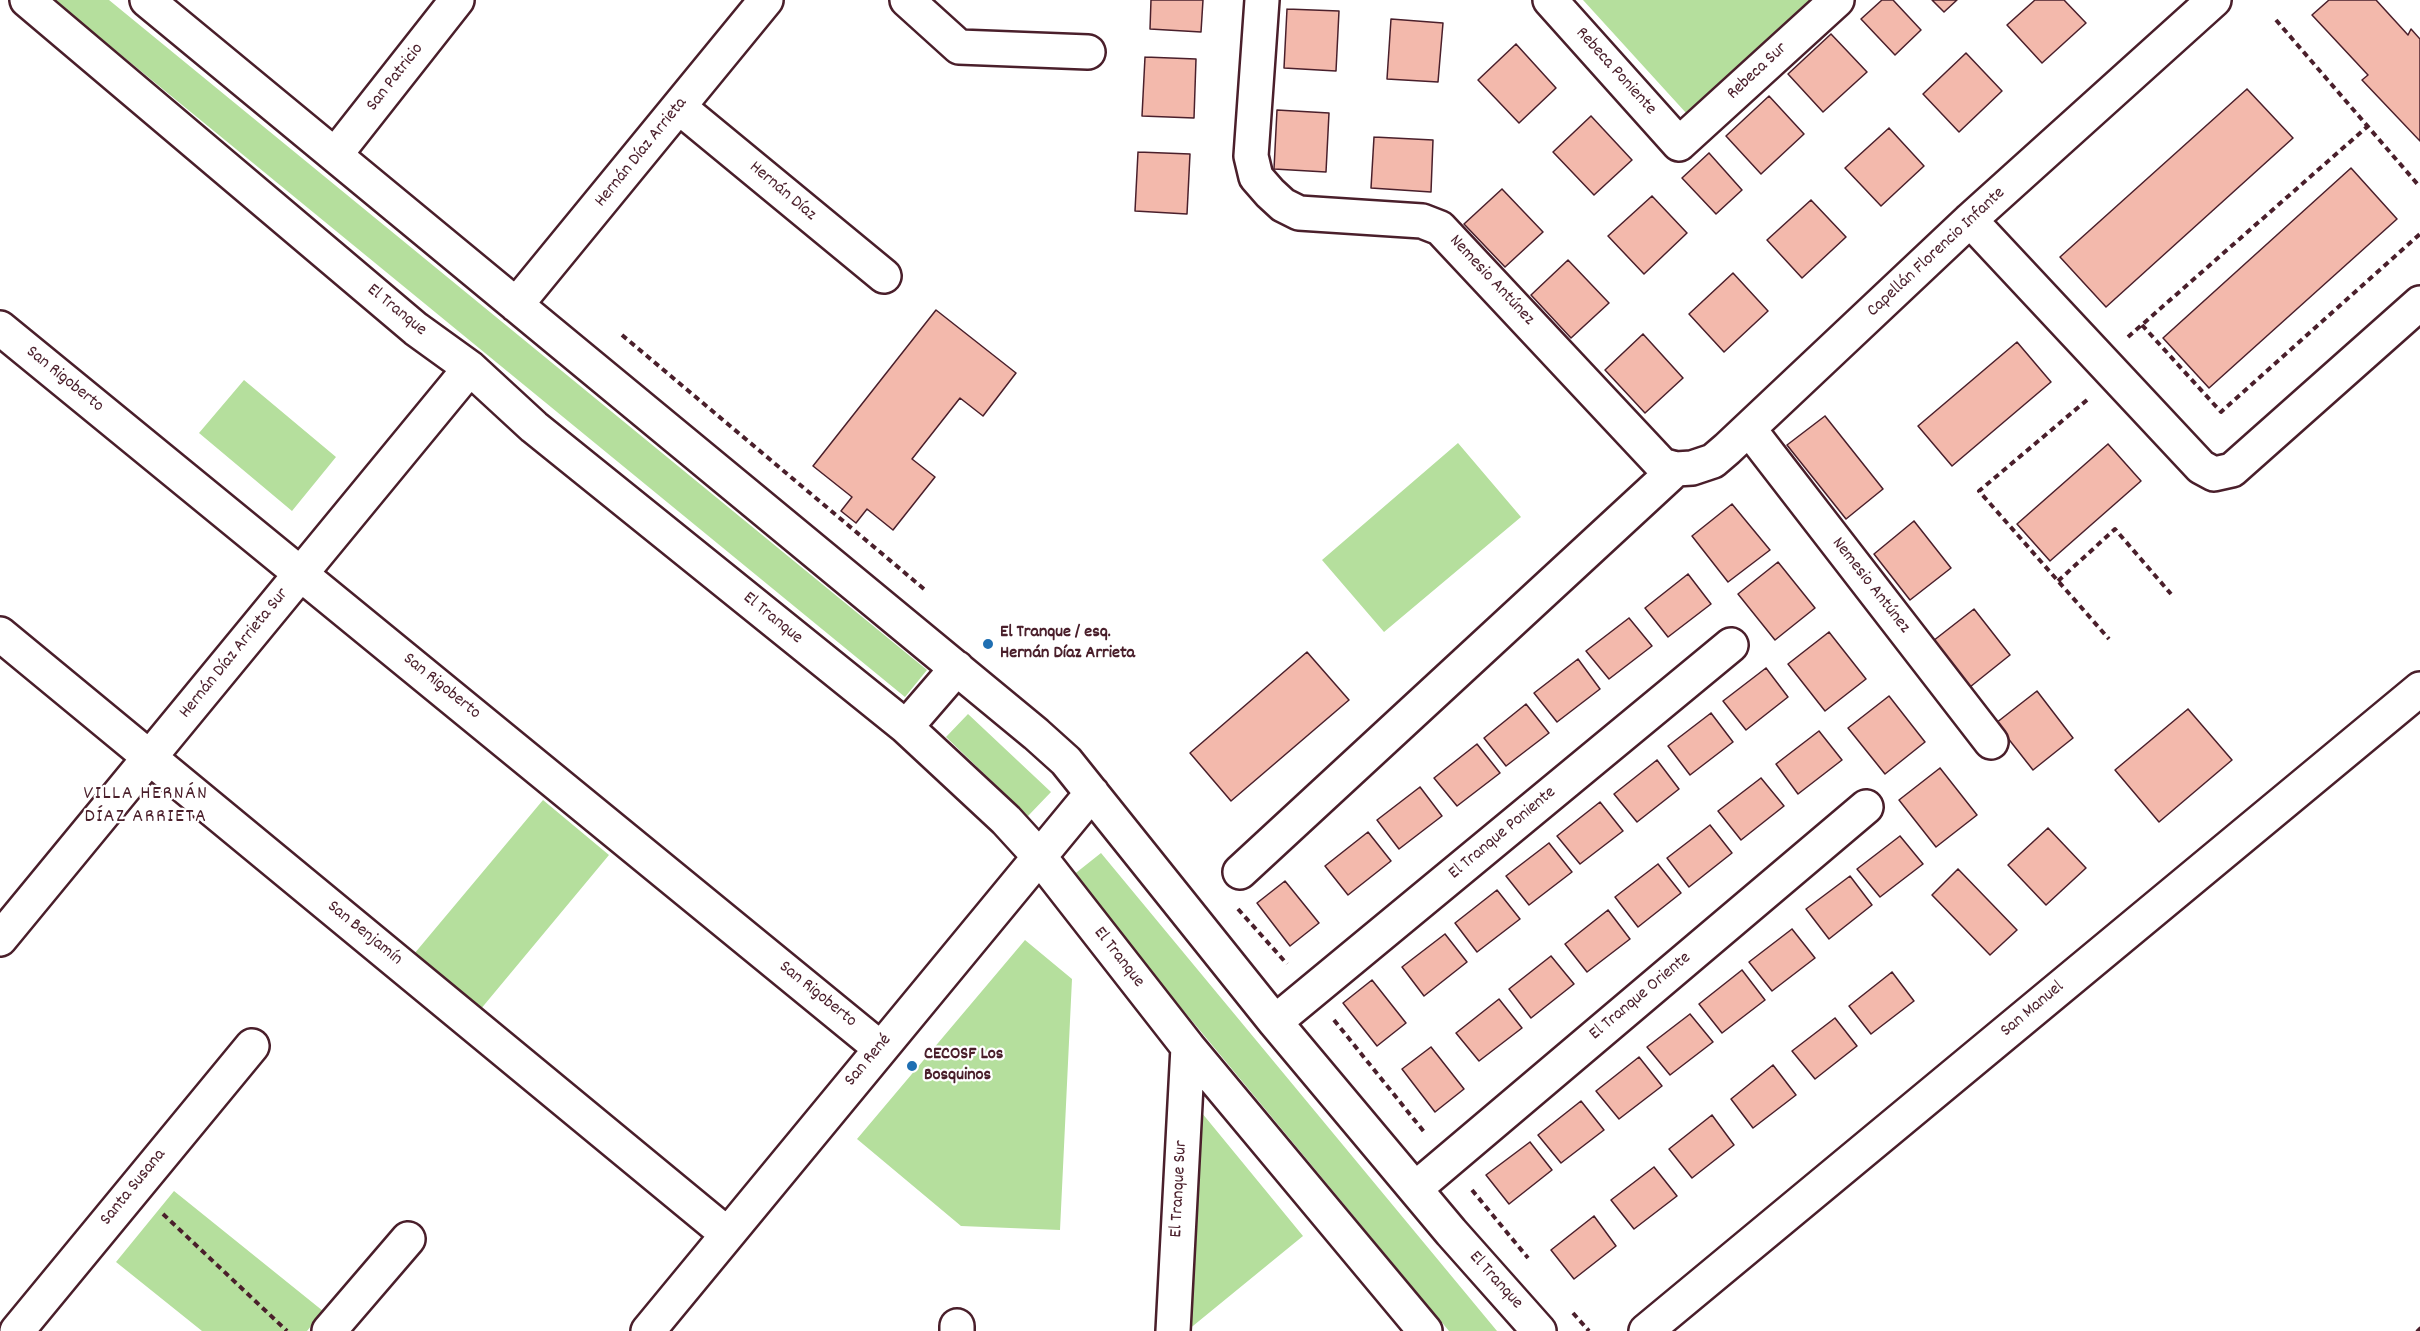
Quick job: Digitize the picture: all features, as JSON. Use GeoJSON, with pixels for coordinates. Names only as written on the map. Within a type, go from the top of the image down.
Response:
{"type":"FeatureCollection","features":[{"type":"Feature","properties":{"kind":"street","name":"El Tranque"},"geometry":{"type":"LineString","coordinates":[[27,0],[416,329],[470,368],[534,427],[906,727],[1006,820],[1038,855],[1188,1047],[1425,1331]]}},
{"type":"Feature","properties":{"kind":"street","name":"El Tranque"},"geometry":{"type":"LineString","coordinates":[[147,0],[957,668],[1066,761],[1275,1022],[1451,1232],[1539,1331]]}},
{"type":"Feature","properties":{"kind":"street","name":"San Patricio"},"geometry":{"type":"LineString","coordinates":[[335,155],[457,0]]}},
{"type":"Feature","properties":{"kind":"street","name":"Hernán Díaz Arrieta"},"geometry":{"type":"LineString","coordinates":[[516,304],[766,0]]}},
{"type":"Feature","properties":{"kind":"street"},"geometry":{"type":"LineString","coordinates":[[907,0],[959,47],[1088,52]]}},
{"type":"Feature","properties":{"kind":"street","name":"Nemesio Antúnez"},"geometry":{"type":"LineString","coordinates":[[1262,0],[1251,156],[1257,177],[1270,193],[1283,205],[1299,213],[1422,221],[1440,228],[1663,461]]}},
{"type":"Feature","properties":{"kind":"street","name":"Rebeca Poniente"},"geometry":{"type":"LineString","coordinates":[[1550,0],[1679,144]]}},
{"type":"Feature","properties":{"kind":"street","name":"Rebeca Sur"},"geometry":{"type":"LineString","coordinates":[[1679,144],[1837,0]]}},
{"type":"Feature","properties":{"kind":"street","name":"Capellán Florencio Infante"},"geometry":{"type":"LineString","coordinates":[[1663,461],[1692,468],[1713,461],[1970,220],[2214,0]]}},
{"type":"Feature","properties":{"kind":"street","name":"Hernán Díaz"},"geometry":{"type":"LineString","coordinates":[[680,107],[884,276]]}},
{"type":"Feature","properties":{"kind":"street"},"geometry":{"type":"LineString","coordinates":[[1970,220],[2201,467],[2214,474],[2232,470],[2420,303]]}},
{"type":"Feature","properties":{"kind":"street","name":"San Rigoberto"},"geometry":{"type":"LineString","coordinates":[[0,328],[880,1047]]}},
{"type":"Feature","properties":{"kind":"street","name":"Hernán Díaz Arrieta Sur"},"geometry":{"type":"LineString","coordinates":[[0,939],[470,368]]}},
{"type":"Feature","properties":{"kind":"street","name":"Nemesio Antúnez"},"geometry":{"type":"LineString","coordinates":[[1749,429],[1991,742]]}},
{"type":"Feature","properties":{"kind":"street"},"geometry":{"type":"LineString","coordinates":[[1240,872],[1663,461]]}},
{"type":"Feature","properties":{"kind":"street","name":"San Benjamín"},"geometry":{"type":"LineString","coordinates":[[0,634],[727,1234]]}},
{"type":"Feature","properties":{"kind":"street","name":"El Tranque Poniente"},"geometry":{"type":"LineString","coordinates":[[1275,1022],[1731,645]]}},
{"type":"Feature","properties":{"kind":"street"},"geometry":{"type":"LineString","coordinates":[[906,727],[957,668]]}},
{"type":"Feature","properties":{"kind":"street","name":"San Manuel"},"geometry":{"type":"LineString","coordinates":[[1646,1331],[2420,689]]}},
{"type":"Feature","properties":{"kind":"street","name":"San René"},"geometry":{"type":"LineString","coordinates":[[648,1331],[880,1047],[1019,882],[1038,855],[1092,793]]}},
{"type":"Feature","properties":{"kind":"street","name":"El Tranque Oriente"},"geometry":{"type":"LineString","coordinates":[[1416,1188],[1866,807]]}},
{"type":"Feature","properties":{"kind":"street","name":"Santa Susana"},"geometry":{"type":"LineString","coordinates":[[17,1331],[252,1046]]}},
{"type":"Feature","properties":{"kind":"street","name":"El Tranque Sur"},"geometry":{"type":"LineString","coordinates":[[1173,1331],[1188,1047]]}},
{"type":"Feature","properties":{"kind":"street"},"geometry":{"type":"LineString","coordinates":[[329,1331],[408,1239]]}},
{"type":"Feature","properties":{"kind":"path"},"geometry":{"type":"LineString","coordinates":[[2276,20],[2420,187]]}},
{"type":"Feature","properties":{"kind":"path"},"geometry":{"type":"LineString","coordinates":[[2142,325],[2221,412],[2420,234]]}},
{"type":"Feature","properties":{"kind":"path"},"geometry":{"type":"LineString","coordinates":[[2058,581],[2115,529],[2171,594]]}},
{"type":"Feature","properties":{"kind":"path"},"geometry":{"type":"LineString","coordinates":[[135,1187],[287,1331]]}},
{"type":"Feature","properties":{"kind":"green space"},"geometry":{"type":"Polygon","coordinates":[[[54,0],[109,0],[927,670],[905,697],[54,0]]]}},
{"type":"Feature","properties":{"kind":"green space"},"geometry":{"type":"Polygon","coordinates":[[[1583,0],[1811,0],[1687,114],[1583,0]]]}},
{"type":"Feature","properties":{"kind":"green space"},"geometry":{"type":"Polygon","coordinates":[[[244,380],[336,457],[292,511],[199,433],[244,380]]]}},
{"type":"Feature","properties":{"kind":"green space"},"geometry":{"type":"Polygon","coordinates":[[[1458,443],[1521,517],[1384,632],[1322,560],[1458,443]]]}},
{"type":"Feature","properties":{"kind":"green space"},"geometry":{"type":"Polygon","coordinates":[[[968,714],[1051,792],[1028,816],[946,737],[968,714]]]}},
{"type":"Feature","properties":{"kind":"green space"},"geometry":{"type":"Polygon","coordinates":[[[543,800],[609,855],[480,1010],[414,954],[543,800]]]}},
{"type":"Feature","properties":{"kind":"green space"},"geometry":{"type":"Polygon","coordinates":[[[1101,853],[1497,1331],[1449,1331],[1072,876],[1101,853]]]}},
{"type":"Feature","properties":{"kind":"green space"},"geometry":{"type":"Polygon","coordinates":[[[1025,940],[1072,979],[1060,1230],[961,1226],[857,1139],[1025,940]]]}},
{"type":"Feature","properties":{"kind":"green space"},"geometry":{"type":"Polygon","coordinates":[[[1197,1107],[1303,1236],[1188,1330],[1197,1107]]]}},
{"type":"Feature","properties":{"kind":"green space"},"geometry":{"type":"Polygon","coordinates":[[[174,1191],[323,1311],[307,1331],[202,1331],[116,1262],[174,1191]]]}},
{"type":"Feature","properties":{"kind":"building"},"geometry":{"type":"Polygon","coordinates":[[[1151,0],[1203,0],[1201,32],[1150,29],[1151,0]]]}},
{"type":"Feature","properties":{"kind":"building"},"geometry":{"type":"Polygon","coordinates":[[[1882,0],[1893,0],[1921,30],[1895,55],[1861,19],[1882,0]]]}},
{"type":"Feature","properties":{"kind":"building"},"geometry":{"type":"Polygon","coordinates":[[[1932,0],[1957,0],[1944,12],[1932,0]]]}},
{"type":"Feature","properties":{"kind":"building"},"geometry":{"type":"Polygon","coordinates":[[[2035,0],[2064,0],[2086,23],[2042,63],[2007,25],[2035,0]]]}},
{"type":"Feature","properties":{"kind":"building"},"geometry":{"type":"Polygon","coordinates":[[[2329,0],[2376,0],[2408,35],[2411,29],[2420,39],[2420,141],[2362,80],[2368,75],[2312,15],[2329,0]]]}},
{"type":"Feature","properties":{"kind":"building"},"geometry":{"type":"Polygon","coordinates":[[[1287,9],[1339,11],[1336,71],[1284,68],[1287,9]]]}},
{"type":"Feature","properties":{"kind":"building"},"geometry":{"type":"Polygon","coordinates":[[[1391,19],[1443,23],[1438,82],[1387,79],[1391,19]]]}},
{"type":"Feature","properties":{"kind":"building"},"geometry":{"type":"Polygon","coordinates":[[[1831,34],[1867,72],[1823,112],[1788,74],[1831,34]]]}},
{"type":"Feature","properties":{"kind":"building"},"geometry":{"type":"Polygon","coordinates":[[[1516,44],[1556,88],[1519,123],[1478,80],[1516,44]]]}},
{"type":"Feature","properties":{"kind":"building"},"geometry":{"type":"Polygon","coordinates":[[[1966,53],[2002,91],[1959,132],[1923,94],[1966,53]]]}},
{"type":"Feature","properties":{"kind":"building"},"geometry":{"type":"Polygon","coordinates":[[[1145,57],[1196,59],[1194,118],[1142,116],[1145,57]]]}},
{"type":"Feature","properties":{"kind":"building"},"geometry":{"type":"Polygon","coordinates":[[[2247,89],[2293,138],[2106,307],[2060,257],[2247,89]]]}},
{"type":"Feature","properties":{"kind":"building"},"geometry":{"type":"Polygon","coordinates":[[[1769,96],[1804,134],[1761,174],[1726,136],[1769,96]]]}},
{"type":"Feature","properties":{"kind":"building"},"geometry":{"type":"Polygon","coordinates":[[[1277,110],[1329,113],[1326,172],[1274,169],[1277,110]]]}},
{"type":"Feature","properties":{"kind":"building"},"geometry":{"type":"Polygon","coordinates":[[[1591,116],[1632,160],[1594,195],[1553,152],[1591,116]]]}},
{"type":"Feature","properties":{"kind":"building"},"geometry":{"type":"Polygon","coordinates":[[[1889,128],[1924,166],[1881,206],[1845,168],[1889,128]]]}},
{"type":"Feature","properties":{"kind":"building"},"geometry":{"type":"Polygon","coordinates":[[[1374,137],[1433,140],[1431,192],[1371,188],[1374,137]]]}},
{"type":"Feature","properties":{"kind":"building"},"geometry":{"type":"Polygon","coordinates":[[[1138,152],[1190,154],[1187,214],[1135,211],[1138,152]]]}},
{"type":"Feature","properties":{"kind":"building"},"geometry":{"type":"Polygon","coordinates":[[[1709,153],[1742,190],[1716,214],[1682,178],[1709,153]]]}},
{"type":"Feature","properties":{"kind":"building"},"geometry":{"type":"Polygon","coordinates":[[[2351,168],[2397,219],[2209,388],[2163,338],[2351,168]]]}},
{"type":"Feature","properties":{"kind":"building"},"geometry":{"type":"Polygon","coordinates":[[[1502,189],[1543,232],[1505,267],[1464,224],[1502,189]]]}},
{"type":"Feature","properties":{"kind":"building"},"geometry":{"type":"Polygon","coordinates":[[[1652,196],[1687,233],[1644,274],[1608,236],[1652,196]]]}},
{"type":"Feature","properties":{"kind":"building"},"geometry":{"type":"Polygon","coordinates":[[[1811,200],[1846,237],[1802,278],[1767,240],[1811,200]]]}},
{"type":"Feature","properties":{"kind":"building"},"geometry":{"type":"Polygon","coordinates":[[[1568,260],[1609,303],[1571,338],[1531,295],[1568,260]]]}},
{"type":"Feature","properties":{"kind":"building"},"geometry":{"type":"Polygon","coordinates":[[[1733,273],[1768,311],[1724,352],[1689,314],[1733,273]]]}},
{"type":"Feature","properties":{"kind":"building"},"geometry":{"type":"Polygon","coordinates":[[[936,310],[1016,373],[983,416],[960,398],[912,459],[935,477],[893,530],[867,509],[856,523],[841,511],[852,497],[813,466],[936,310]]]}},
{"type":"Feature","properties":{"kind":"building"},"geometry":{"type":"Polygon","coordinates":[[[1643,334],[1683,378],[1645,413],[1605,370],[1643,334]]]}},
{"type":"Feature","properties":{"kind":"building"},"geometry":{"type":"Polygon","coordinates":[[[2017,342],[2051,382],[1952,466],[1918,426],[2017,342]]]}},
{"type":"Feature","properties":{"kind":"building"},"geometry":{"type":"Polygon","coordinates":[[[1825,416],[1883,489],[1846,519],[1787,445],[1825,416]]]}},
{"type":"Feature","properties":{"kind":"building"},"geometry":{"type":"Polygon","coordinates":[[[2108,444],[2141,481],[2050,561],[2017,524],[2108,444]]]}},
{"type":"Feature","properties":{"kind":"building"},"geometry":{"type":"Polygon","coordinates":[[[1732,504],[1770,550],[1728,582],[1692,536],[1732,504]]]}},
{"type":"Feature","properties":{"kind":"building"},"geometry":{"type":"Polygon","coordinates":[[[1914,521],[1951,568],[1910,600],[1874,554],[1914,521]]]}},
{"type":"Feature","properties":{"kind":"building"},"geometry":{"type":"Polygon","coordinates":[[[1778,562],[1815,608],[1775,640],[1738,594],[1778,562]]]}},
{"type":"Feature","properties":{"kind":"building"},"geometry":{"type":"Polygon","coordinates":[[[1688,574],[1711,604],[1668,637],[1645,608],[1688,574]]]}},
{"type":"Feature","properties":{"kind":"building"},"geometry":{"type":"Polygon","coordinates":[[[1974,609],[2010,655],[1970,687],[1933,641],[1974,609]]]}},
{"type":"Feature","properties":{"kind":"building"},"geometry":{"type":"Polygon","coordinates":[[[1629,618],[1652,646],[1609,679],[1586,651],[1629,618]]]}},
{"type":"Feature","properties":{"kind":"building"},"geometry":{"type":"Polygon","coordinates":[[[1829,632],[1866,679],[1825,711],[1788,664],[1829,632]]]}},
{"type":"Feature","properties":{"kind":"building"},"geometry":{"type":"Polygon","coordinates":[[[1307,652],[1349,700],[1231,801],[1190,753],[1307,652]]]}},
{"type":"Feature","properties":{"kind":"building"},"geometry":{"type":"Polygon","coordinates":[[[1578,659],[1600,689],[1557,722],[1534,693],[1578,659]]]}},
{"type":"Feature","properties":{"kind":"building"},"geometry":{"type":"Polygon","coordinates":[[[1766,668],[1788,697],[1746,730],[1723,701],[1766,668]]]}},
{"type":"Feature","properties":{"kind":"building"},"geometry":{"type":"Polygon","coordinates":[[[2037,691],[2073,738],[2033,770],[1996,723],[2037,691]]]}},
{"type":"Feature","properties":{"kind":"building"},"geometry":{"type":"Polygon","coordinates":[[[1889,696],[1925,742],[1885,774],[1848,728],[1889,696]]]}},
{"type":"Feature","properties":{"kind":"building"},"geometry":{"type":"Polygon","coordinates":[[[1526,704],[1549,733],[1506,766],[1484,738],[1526,704]]]}},
{"type":"Feature","properties":{"kind":"building"},"geometry":{"type":"Polygon","coordinates":[[[2188,709],[2232,760],[2159,822],[2115,770],[2188,709]]]}},
{"type":"Feature","properties":{"kind":"building"},"geometry":{"type":"Polygon","coordinates":[[[1711,713],[1733,742],[1690,775],[1668,746],[1711,713]]]}},
{"type":"Feature","properties":{"kind":"building"},"geometry":{"type":"Polygon","coordinates":[[[1819,731],[1842,760],[1798,794],[1776,764],[1819,731]]]}},
{"type":"Feature","properties":{"kind":"building"},"geometry":{"type":"Polygon","coordinates":[[[1477,744],[1500,773],[1457,806],[1434,778],[1477,744]]]}},
{"type":"Feature","properties":{"kind":"building"},"geometry":{"type":"Polygon","coordinates":[[[1657,760],[1679,789],[1637,822],[1614,794],[1657,760]]]}},
{"type":"Feature","properties":{"kind":"building"},"geometry":{"type":"Polygon","coordinates":[[[1940,768],[1977,815],[1936,847],[1899,800],[1940,768]]]}},
{"type":"Feature","properties":{"kind":"building"},"geometry":{"type":"Polygon","coordinates":[[[1761,778],[1784,806],[1741,840],[1718,811],[1761,778]]]}},
{"type":"Feature","properties":{"kind":"building"},"geometry":{"type":"Polygon","coordinates":[[[1420,787],[1442,816],[1399,849],[1377,820],[1420,787]]]}},
{"type":"Feature","properties":{"kind":"building"},"geometry":{"type":"Polygon","coordinates":[[[1600,802],[1623,831],[1580,864],[1557,836],[1600,802]]]}},
{"type":"Feature","properties":{"kind":"building"},"geometry":{"type":"Polygon","coordinates":[[[1710,825],[1732,853],[1689,887],[1667,858],[1710,825]]]}},
{"type":"Feature","properties":{"kind":"building"},"geometry":{"type":"Polygon","coordinates":[[[2048,828],[2086,868],[2046,905],[2008,865],[2048,828]]]}},
{"type":"Feature","properties":{"kind":"building"},"geometry":{"type":"Polygon","coordinates":[[[1368,832],[1391,861],[1348,895],[1325,866],[1368,832]]]}},
{"type":"Feature","properties":{"kind":"building"},"geometry":{"type":"Polygon","coordinates":[[[1900,836],[1923,864],[1880,897],[1857,869],[1900,836]]]}},
{"type":"Feature","properties":{"kind":"building"},"geometry":{"type":"Polygon","coordinates":[[[1549,843],[1572,872],[1529,905],[1506,876],[1549,843]]]}},
{"type":"Feature","properties":{"kind":"building"},"geometry":{"type":"Polygon","coordinates":[[[1658,864],[1681,893],[1638,927],[1615,897],[1658,864]]]}},
{"type":"Feature","properties":{"kind":"building"},"geometry":{"type":"Polygon","coordinates":[[[1958,869],[2017,930],[1990,955],[1932,895],[1958,869]]]}},
{"type":"Feature","properties":{"kind":"building"},"geometry":{"type":"Polygon","coordinates":[[[1850,876],[1872,905],[1829,939],[1806,909],[1850,876]]]}},
{"type":"Feature","properties":{"kind":"building"},"geometry":{"type":"Polygon","coordinates":[[[1285,881],[1319,923],[1290,946],[1257,903],[1285,881]]]}},
{"type":"Feature","properties":{"kind":"building"},"geometry":{"type":"Polygon","coordinates":[[[1497,890],[1520,919],[1477,952],[1455,923],[1497,890]]]}},
{"type":"Feature","properties":{"kind":"building"},"geometry":{"type":"Polygon","coordinates":[[[1608,910],[1630,939],[1587,972],[1565,944],[1608,910]]]}},
{"type":"Feature","properties":{"kind":"building"},"geometry":{"type":"Polygon","coordinates":[[[1792,929],[1815,958],[1772,991],[1749,962],[1792,929]]]}},
{"type":"Feature","properties":{"kind":"building"},"geometry":{"type":"Polygon","coordinates":[[[1445,934],[1467,962],[1424,996],[1402,967],[1445,934]]]}},
{"type":"Feature","properties":{"kind":"building"},"geometry":{"type":"Polygon","coordinates":[[[1551,956],[1574,984],[1531,1018],[1509,989],[1551,956]]]}},
{"type":"Feature","properties":{"kind":"building"},"geometry":{"type":"Polygon","coordinates":[[[1742,970],[1765,1000],[1722,1033],[1699,1004],[1742,970]]]}},
{"type":"Feature","properties":{"kind":"building"},"geometry":{"type":"Polygon","coordinates":[[[1892,972],[1914,1001],[1871,1034],[1849,1006],[1892,972]]]}},
{"type":"Feature","properties":{"kind":"building"},"geometry":{"type":"Polygon","coordinates":[[[1372,980],[1406,1023],[1377,1046],[1343,1003],[1372,980]]]}},
{"type":"Feature","properties":{"kind":"building"},"geometry":{"type":"Polygon","coordinates":[[[1499,999],[1522,1028],[1479,1061],[1456,1033],[1499,999]]]}},
{"type":"Feature","properties":{"kind":"building"},"geometry":{"type":"Polygon","coordinates":[[[1690,1014],[1713,1042],[1670,1075],[1647,1047],[1690,1014]]]}},
{"type":"Feature","properties":{"kind":"building"},"geometry":{"type":"Polygon","coordinates":[[[1835,1018],[1857,1046],[1815,1079],[1792,1051],[1835,1018]]]}},
{"type":"Feature","properties":{"kind":"building"},"geometry":{"type":"Polygon","coordinates":[[[1431,1047],[1464,1089],[1435,1112],[1402,1069],[1431,1047]]]}},
{"type":"Feature","properties":{"kind":"building"},"geometry":{"type":"Polygon","coordinates":[[[1639,1057],[1662,1086],[1619,1119],[1596,1091],[1639,1057]]]}},
{"type":"Feature","properties":{"kind":"building"},"geometry":{"type":"Polygon","coordinates":[[[1773,1065],[1796,1095],[1753,1128],[1731,1099],[1773,1065]]]}},
{"type":"Feature","properties":{"kind":"building"},"geometry":{"type":"Polygon","coordinates":[[[1581,1101],[1604,1130],[1561,1163],[1538,1135],[1581,1101]]]}},
{"type":"Feature","properties":{"kind":"building"},"geometry":{"type":"Polygon","coordinates":[[[1712,1115],[1734,1145],[1692,1178],[1669,1149],[1712,1115]]]}},
{"type":"Feature","properties":{"kind":"building"},"geometry":{"type":"Polygon","coordinates":[[[1530,1142],[1552,1170],[1509,1204],[1486,1175],[1530,1142]]]}},
{"type":"Feature","properties":{"kind":"building"},"geometry":{"type":"Polygon","coordinates":[[[1654,1167],[1677,1196],[1634,1229],[1611,1200],[1654,1167]]]}},
{"type":"Feature","properties":{"kind":"building"},"geometry":{"type":"Polygon","coordinates":[[[1594,1216],[1616,1246],[1574,1279],[1551,1250],[1594,1216]]]}},
{"type":"Feature","properties":{"kind":"place","name":"El Tranque / esq. Hernán Díaz Arrieta"},"geometry":{"type":"Point","coordinates":[988,644]}},
{"type":"Feature","properties":{"kind":"place","name":"CECOSF Los Bosquinos"},"geometry":{"type":"Point","coordinates":[912,1066]}},
{"type":"Feature","properties":{"kind":"district","name":"VILLA HERNÁN DÍAZ ARRIETA"},"geometry":{"type":"Point","coordinates":[146,806]}}]}
